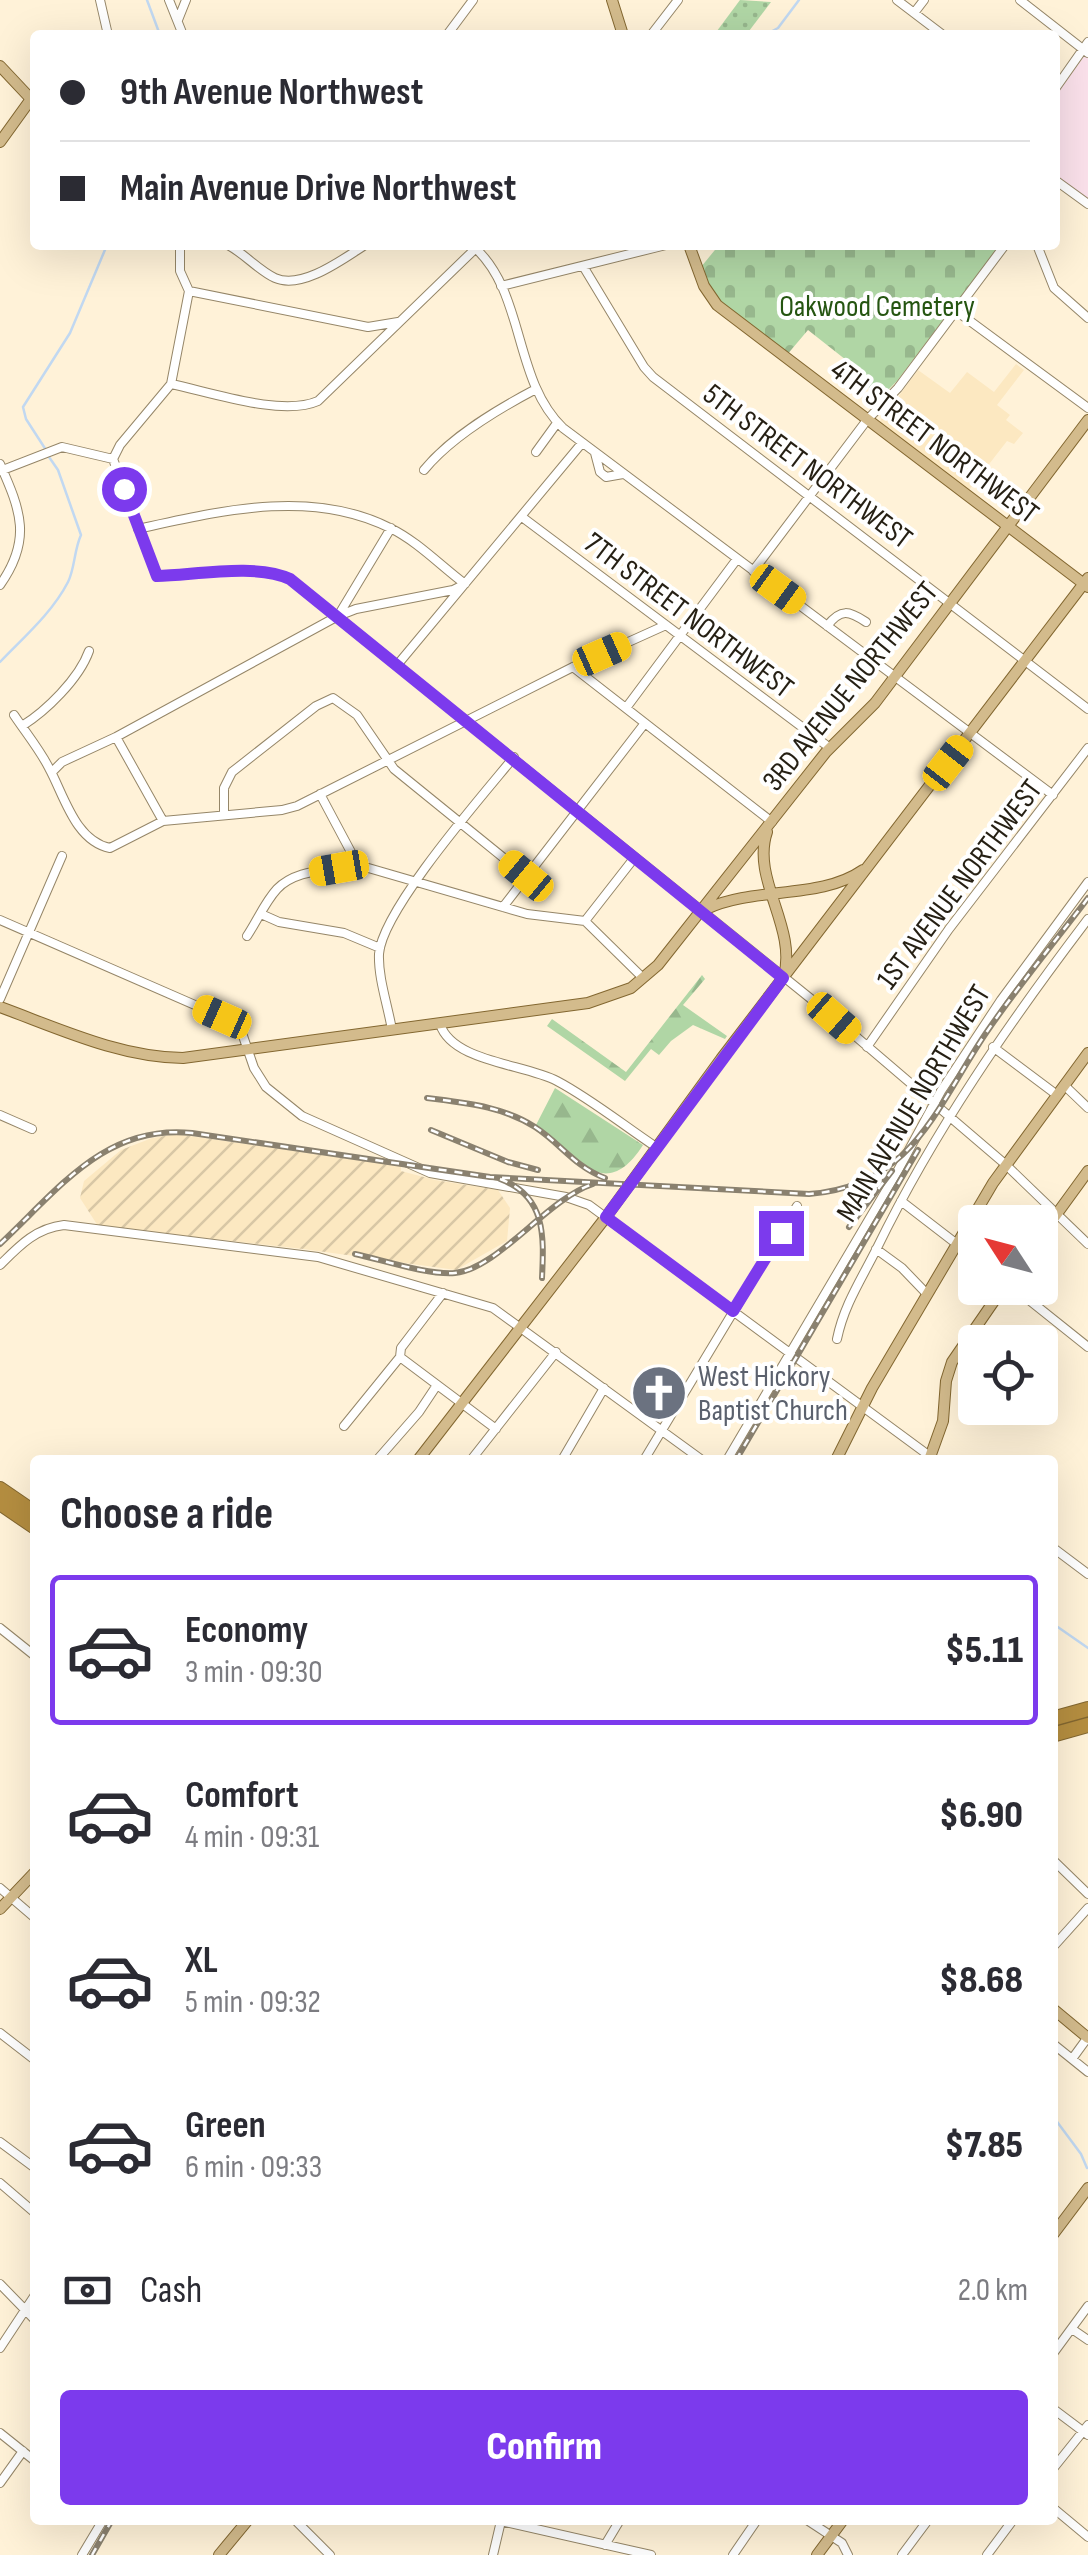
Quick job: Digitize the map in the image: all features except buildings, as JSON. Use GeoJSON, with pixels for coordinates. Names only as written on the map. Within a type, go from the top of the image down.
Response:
{"type":"FeatureCollection","features":[{"type":"Feature","properties":{"kind":"highway"},"geometry":{"type":"LineString","coordinates":[[0,1489],[30,1510]]}},
{"type":"Feature","properties":{"kind":"highway"},"geometry":{"type":"LineString","coordinates":[[0,1503],[30,1524]]}},
{"type":"Feature","properties":{"kind":"highway"},"geometry":{"type":"LineString","coordinates":[[1058,1717],[1088,1708]]}},
{"type":"Feature","properties":{"kind":"highway"},"geometry":{"type":"LineString","coordinates":[[1058,1734],[1088,1725]]}},
{"type":"Feature","properties":{"kind":"main road"},"geometry":{"type":"LineString","coordinates":[[612,0],[621,30]]}},
{"type":"Feature","properties":{"kind":"main road"},"geometry":{"type":"LineString","coordinates":[[0,66],[30,98]]}},
{"type":"Feature","properties":{"kind":"main road"},"geometry":{"type":"LineString","coordinates":[[0,142],[30,105]]}},
{"type":"Feature","properties":{"kind":"main road","name":"4TH STREET NORTHWEST"},"geometry":{"type":"LineString","coordinates":[[691,250],[708,295],[741,324],[1087,583]]}},
{"type":"Feature","properties":{"kind":"main road","name":"3RD AVENUE NORTHWEST"},"geometry":{"type":"LineString","coordinates":[[643,978],[658,965],[830,748],[862,718],[895,677],[1088,420]]}},
{"type":"Feature","properties":{"kind":"main road"},"geometry":{"type":"LineString","coordinates":[[422,1455],[1087,583]]}},
{"type":"Feature","properties":{"kind":"main road"},"geometry":{"type":"LineString","coordinates":[[772,822],[763,851],[787,945],[783,978]]}},
{"type":"Feature","properties":{"kind":"main road"},"geometry":{"type":"LineString","coordinates":[[701,911],[725,900],[837,884],[869,864]]}},
{"type":"Feature","properties":{"kind":"main road"},"geometry":{"type":"LineString","coordinates":[[0,1007],[102,1044],[149,1057],[183,1058],[588,1003],[620,994],[643,978]]}},
{"type":"Feature","properties":{"kind":"main road"},"geometry":{"type":"LineString","coordinates":[[838,1455],[927,1294],[1005,1164],[1088,1053]]}},
{"type":"Feature","properties":{"kind":"main road"},"geometry":{"type":"LineString","coordinates":[[1058,1213],[1088,1170]]}},
{"type":"Feature","properties":{"kind":"main road"},"geometry":{"type":"LineString","coordinates":[[932,1455],[943,1420],[952,1362],[991,1305]]}},
{"type":"Feature","properties":{"kind":"main road"},"geometry":{"type":"LineString","coordinates":[[0,1908],[30,1877]]}},
{"type":"Feature","properties":{"kind":"main road"},"geometry":{"type":"LineString","coordinates":[[1058,2006],[1088,2035]]}},
{"type":"Feature","properties":{"kind":"main road"},"geometry":{"type":"LineString","coordinates":[[1058,2012],[1088,2035]]}},
{"type":"Feature","properties":{"kind":"main road"},"geometry":{"type":"LineString","coordinates":[[1058,2228],[1088,2188]]}},
{"type":"Feature","properties":{"kind":"main road"},"geometry":{"type":"LineString","coordinates":[[219,2555],[244,2525]]}},
{"type":"Feature","properties":{"kind":"main road"},"geometry":{"type":"LineString","coordinates":[[816,2555],[840,2525]]}},
{"type":"Feature","properties":{"kind":"street"},"geometry":{"type":"LineString","coordinates":[[100,0],[107,30]]}},
{"type":"Feature","properties":{"kind":"street"},"geometry":{"type":"LineString","coordinates":[[169,0],[181,30]]}},
{"type":"Feature","properties":{"kind":"street"},"geometry":{"type":"LineString","coordinates":[[178,20],[186,0]]}},
{"type":"Feature","properties":{"kind":"street"},"geometry":{"type":"LineString","coordinates":[[451,30],[473,0]]}},
{"type":"Feature","properties":{"kind":"street"},"geometry":{"type":"LineString","coordinates":[[654,30],[678,0]]}},
{"type":"Feature","properties":{"kind":"street"},"geometry":{"type":"LineString","coordinates":[[896,0],[936,30]]}},
{"type":"Feature","properties":{"kind":"street"},"geometry":{"type":"LineString","coordinates":[[914,13],[924,0]]}},
{"type":"Feature","properties":{"kind":"street"},"geometry":{"type":"LineString","coordinates":[[1020,0],[1086,48],[1060,82]]}},
{"type":"Feature","properties":{"kind":"street"},"geometry":{"type":"LineString","coordinates":[[1060,184],[1088,204]]}},
{"type":"Feature","properties":{"kind":"street"},"geometry":{"type":"LineString","coordinates":[[179,250],[189,291],[171,384],[120,445],[113,459],[157,576],[276,574],[290,579],[469,720],[855,1037],[1048,1205]]}},
{"type":"Feature","properties":{"kind":"street"},"geometry":{"type":"LineString","coordinates":[[238,250],[272,276],[288,281],[322,269],[356,250]]}},
{"type":"Feature","properties":{"kind":"street"},"geometry":{"type":"LineString","coordinates":[[171,384],[274,405],[311,404],[329,394],[471,250]]}},
{"type":"Feature","properties":{"kind":"street"},"geometry":{"type":"LineString","coordinates":[[477,250],[491,265],[501,286],[536,388],[557,423],[1053,795]]}},
{"type":"Feature","properties":{"kind":"street"},"geometry":{"type":"LineString","coordinates":[[501,286],[646,250]]}},
{"type":"Feature","properties":{"kind":"street"},"geometry":{"type":"LineString","coordinates":[[753,571],[867,420],[898,388],[1000,250]]}},
{"type":"Feature","properties":{"kind":"street"},"geometry":{"type":"LineString","coordinates":[[1039,250],[1054,288],[1088,318]]}},
{"type":"Feature","properties":{"kind":"street","name":"5TH STREET NORTHWEST"},"geometry":{"type":"LineString","coordinates":[[583,266],[648,372],[1088,709]]}},
{"type":"Feature","properties":{"kind":"street"},"geometry":{"type":"LineString","coordinates":[[189,291],[368,327],[403,321]]}},
{"type":"Feature","properties":{"kind":"street"},"geometry":{"type":"LineString","coordinates":[[956,310],[1088,408]]}},
{"type":"Feature","properties":{"kind":"street"},"geometry":{"type":"LineString","coordinates":[[368,327],[378,346]]}},
{"type":"Feature","properties":{"kind":"street"},"geometry":{"type":"LineString","coordinates":[[424,470],[490,416],[536,388]]}},
{"type":"Feature","properties":{"kind":"street"},"geometry":{"type":"LineString","coordinates":[[536,452],[557,423]]}},
{"type":"Feature","properties":{"kind":"street"},"geometry":{"type":"LineString","coordinates":[[398,664],[582,444]]}},
{"type":"Feature","properties":{"kind":"street"},"geometry":{"type":"LineString","coordinates":[[0,584],[16,560],[21,535],[17,508],[1,469],[62,448],[113,459]]}},
{"type":"Feature","properties":{"kind":"street"},"geometry":{"type":"LineString","coordinates":[[138,530],[234,509],[337,508],[390,528],[465,584]]}},
{"type":"Feature","properties":{"kind":"street","name":"7TH STREET NORTHWEST"},"geometry":{"type":"LineString","coordinates":[[522,517],[830,748]]}},
{"type":"Feature","properties":{"kind":"street"},"geometry":{"type":"LineString","coordinates":[[338,616],[390,528]]}},
{"type":"Feature","properties":{"kind":"street"},"geometry":{"type":"LineString","coordinates":[[626,708],[738,559]]}},
{"type":"Feature","properties":{"kind":"street"},"geometry":{"type":"LineString","coordinates":[[52,772],[56,765],[338,616],[465,584]]}},
{"type":"Feature","properties":{"kind":"street"},"geometry":{"type":"LineString","coordinates":[[827,626],[842,612],[851,611],[866,622]]}},
{"type":"Feature","properties":{"kind":"street"},"geometry":{"type":"LineString","coordinates":[[14,715],[52,772],[81,828],[106,848],[114,847],[164,820],[282,810],[666,625]]}},
{"type":"Feature","properties":{"kind":"street"},"geometry":{"type":"LineString","coordinates":[[22,726],[63,688],[89,652]]}},
{"type":"Feature","properties":{"kind":"street"},"geometry":{"type":"LineString","coordinates":[[573,667],[772,822]]}},
{"type":"Feature","properties":{"kind":"street"},"geometry":{"type":"LineString","coordinates":[[224,814],[224,788],[232,772],[330,697],[340,700],[357,715],[387,761],[526,876]]}},
{"type":"Feature","properties":{"kind":"street"},"geometry":{"type":"LineString","coordinates":[[503,907],[645,723]]}},
{"type":"Feature","properties":{"kind":"street"},"geometry":{"type":"LineString","coordinates":[[116,736],[164,820]]}},
{"type":"Feature","properties":{"kind":"street","name":"1ST AVENUE NORTHWEST"},"geometry":{"type":"LineString","coordinates":[[867,1047],[949,929],[1088,748]]}},
{"type":"Feature","properties":{"kind":"street"},"geometry":{"type":"LineString","coordinates":[[392,1030],[380,948],[414,882],[514,757]]}},
{"type":"Feature","properties":{"kind":"street"},"geometry":{"type":"LineString","coordinates":[[320,794],[360,863]]}},
{"type":"Feature","properties":{"kind":"street"},"geometry":{"type":"LineString","coordinates":[[0,999],[62,856]]}},
{"type":"Feature","properties":{"kind":"street"},"geometry":{"type":"LineString","coordinates":[[585,922],[635,856]]}},
{"type":"Feature","properties":{"kind":"street"},"geometry":{"type":"LineString","coordinates":[[247,936],[280,886],[292,878],[360,863],[542,918],[585,922],[643,978]]}},
{"type":"Feature","properties":{"kind":"street","name":"MAIN AVENUE NORTHWEST"},"geometry":{"type":"LineString","coordinates":[[730,1455],[974,1039],[1088,882]]}},
{"type":"Feature","properties":{"kind":"street"},"geometry":{"type":"LineString","coordinates":[[260,914],[279,922],[344,932],[380,948]]}},
{"type":"Feature","properties":{"kind":"street"},"geometry":{"type":"LineString","coordinates":[[837,1339],[846,1302],[992,1047],[1088,919]]}},
{"type":"Feature","properties":{"kind":"street"},"geometry":{"type":"LineString","coordinates":[[0,920],[228,1019],[244,1036],[262,1082],[294,1112],[436,1175],[566,1197],[589,1205],[926,1455]]}},
{"type":"Feature","properties":{"kind":"street"},"geometry":{"type":"LineString","coordinates":[[855,1037],[867,1038],[884,1022]]}},
{"type":"Feature","properties":{"kind":"street"},"geometry":{"type":"LineString","coordinates":[[440,1024],[450,1041],[494,1061],[553,1079],[656,1147]]}},
{"type":"Feature","properties":{"kind":"street"},"geometry":{"type":"LineString","coordinates":[[992,1047],[1088,1108]]}},
{"type":"Feature","properties":{"kind":"street"},"geometry":{"type":"LineString","coordinates":[[0,1116],[32,1129]]}},
{"type":"Feature","properties":{"kind":"street"},"geometry":{"type":"LineString","coordinates":[[901,1201],[956,1244]]}},
{"type":"Feature","properties":{"kind":"street"},"geometry":{"type":"LineString","coordinates":[[647,1455],[798,1206]]}},
{"type":"Feature","properties":{"kind":"street"},"geometry":{"type":"LineString","coordinates":[[1058,1215],[1088,1244]]}},
{"type":"Feature","properties":{"kind":"street"},"geometry":{"type":"LineString","coordinates":[[0,1265],[32,1236],[64,1224],[318,1258],[443,1292],[493,1308],[522,1326],[695,1455]]}},
{"type":"Feature","properties":{"kind":"street"},"geometry":{"type":"LineString","coordinates":[[876,1248],[927,1294]]}},
{"type":"Feature","properties":{"kind":"street"},"geometry":{"type":"LineString","coordinates":[[344,1426],[400,1357],[400,1348],[443,1292]]}},
{"type":"Feature","properties":{"kind":"street"},"geometry":{"type":"LineString","coordinates":[[1035,1305],[1088,1347]]}},
{"type":"Feature","properties":{"kind":"street"},"geometry":{"type":"LineString","coordinates":[[475,1455],[556,1352]]}},
{"type":"Feature","properties":{"kind":"street"},"geometry":{"type":"LineString","coordinates":[[400,1357],[496,1429]]}},
{"type":"Feature","properties":{"kind":"street"},"geometry":{"type":"LineString","coordinates":[[381,1455],[419,1412],[437,1384]]}},
{"type":"Feature","properties":{"kind":"street"},"geometry":{"type":"LineString","coordinates":[[565,1455],[604,1388]]}},
{"type":"Feature","properties":{"kind":"street"},"geometry":{"type":"LineString","coordinates":[[1058,1552],[1088,1574]]}},
{"type":"Feature","properties":{"kind":"street"},"geometry":{"type":"LineString","coordinates":[[0,1628],[30,1652]]}},
{"type":"Feature","properties":{"kind":"street"},"geometry":{"type":"LineString","coordinates":[[1058,1869],[1088,1894]]}},
{"type":"Feature","properties":{"kind":"street"},"geometry":{"type":"LineString","coordinates":[[0,1888],[30,1914]]}},
{"type":"Feature","properties":{"kind":"street"},"geometry":{"type":"LineString","coordinates":[[1058,1941],[1088,1908]]}},
{"type":"Feature","properties":{"kind":"street"},"geometry":{"type":"LineString","coordinates":[[0,2033],[30,2056]]}},
{"type":"Feature","properties":{"kind":"street"},"geometry":{"type":"LineString","coordinates":[[1072,2059],[1088,2035]]}},
{"type":"Feature","properties":{"kind":"street"},"geometry":{"type":"LineString","coordinates":[[1058,2048],[1088,2072]]}},
{"type":"Feature","properties":{"kind":"street"},"geometry":{"type":"LineString","coordinates":[[0,2142],[30,2164]]}},
{"type":"Feature","properties":{"kind":"street"},"geometry":{"type":"LineString","coordinates":[[0,2183],[30,2209]]}},
{"type":"Feature","properties":{"kind":"street"},"geometry":{"type":"LineString","coordinates":[[0,2284],[30,2314]]}},
{"type":"Feature","properties":{"kind":"street"},"geometry":{"type":"LineString","coordinates":[[0,2348],[30,2303]]}},
{"type":"Feature","properties":{"kind":"street"},"geometry":{"type":"LineString","coordinates":[[1058,2347],[1088,2306]]}},
{"type":"Feature","properties":{"kind":"street"},"geometry":{"type":"LineString","coordinates":[[1072,2329],[1088,2340]]}},
{"type":"Feature","properties":{"kind":"street"},"geometry":{"type":"LineString","coordinates":[[1058,2412],[1086,2431],[1058,2463]]}},
{"type":"Feature","properties":{"kind":"street"},"geometry":{"type":"LineString","coordinates":[[0,2433],[30,2457]]}},
{"type":"Feature","properties":{"kind":"street"},"geometry":{"type":"LineString","coordinates":[[0,2483],[23,2452]]}},
{"type":"Feature","properties":{"kind":"street"},"geometry":{"type":"LineString","coordinates":[[1058,2512],[1088,2537]]}},
{"type":"Feature","properties":{"kind":"street"},"geometry":{"type":"LineString","coordinates":[[82,2555],[100,2525]]}},
{"type":"Feature","properties":{"kind":"street"},"geometry":{"type":"LineString","coordinates":[[300,2525],[330,2555]]}},
{"type":"Feature","properties":{"kind":"street"},"geometry":{"type":"LineString","coordinates":[[493,2555],[497,2525]]}},
{"type":"Feature","properties":{"kind":"street"},"geometry":{"type":"LineString","coordinates":[[516,2525],[650,2555]]}},
{"type":"Feature","properties":{"kind":"street"},"geometry":{"type":"LineString","coordinates":[[594,2555],[616,2525]]}},
{"type":"Feature","properties":{"kind":"street"},"geometry":{"type":"LineString","coordinates":[[732,2555],[753,2525]]}},
{"type":"Feature","properties":{"kind":"street"},"geometry":{"type":"LineString","coordinates":[[815,2525],[842,2543],[848,2555]]}},
{"type":"Feature","properties":{"kind":"street"},"geometry":{"type":"LineString","coordinates":[[902,2555],[924,2525]]}},
{"type":"Feature","properties":{"kind":"street"},"geometry":{"type":"LineString","coordinates":[[987,2555],[1009,2525]]}},
{"type":"Feature","properties":{"kind":"shaded area"},"geometry":{"type":"Polygon","coordinates":[[[1088,51],[1088,199],[1060,179],[1060,90],[1088,51]]]}},
{"type":"Feature","properties":{"kind":"shaded area"},"geometry":{"type":"Polygon","coordinates":[[[1016,364],[1024,370],[997,405],[1010,415],[1006,420],[1023,433],[1014,444],[1007,441],[969,490],[878,424],[918,370],[950,393],[967,372],[994,392],[1016,364]]]}},
{"type":"Feature","properties":{"kind":"shaded area"},"geometry":{"type":"Polygon","coordinates":[[[176,1134],[401,1166],[401,1171],[435,1180],[498,1190],[510,1208],[507,1241],[456,1270],[98,1226],[80,1198],[84,1181],[121,1150],[176,1134]]]}},
{"type":"Feature","properties":{"kind":"green space"},"geometry":{"type":"Polygon","coordinates":[[[740,0],[771,2],[750,30],[718,30],[740,0]]]}},
{"type":"Feature","properties":{"kind":"green space","name":"Oakwood Cemetery"},"geometry":{"type":"Polygon","coordinates":[[[715,250],[996,250],[881,397],[856,378],[860,371],[808,330],[786,356],[736,318],[716,296],[701,267],[715,250]]]}},
{"type":"Feature","properties":{"kind":"green space"},"geometry":{"type":"Polygon","coordinates":[[[702,975],[705,979],[683,1005],[727,1036],[725,1039],[693,1025],[659,1055],[651,1049],[625,1081],[547,1026],[552,1019],[626,1072],[702,975]]]}},
{"type":"Feature","properties":{"kind":"green space"},"geometry":{"type":"Polygon","coordinates":[[[555,1088],[643,1145],[629,1163],[615,1172],[590,1169],[536,1125],[555,1088]]]}},
{"type":"Feature","properties":{"kind":"waterway"},"geometry":{"type":"LineString","coordinates":[[147,0],[158,30]]}},
{"type":"Feature","properties":{"kind":"waterway"},"geometry":{"type":"LineString","coordinates":[[774,30],[799,0]]}},
{"type":"Feature","properties":{"kind":"waterway"},"geometry":{"type":"LineString","coordinates":[[46,450],[26,419],[23,407],[70,333],[105,250]]}},
{"type":"Feature","properties":{"kind":"waterway"},"geometry":{"type":"LineString","coordinates":[[0,662],[54,604],[70,577],[81,535],[58,470],[49,457]]}},
{"type":"Feature","properties":{"kind":"waterway"},"geometry":{"type":"LineString","coordinates":[[1058,1627],[1088,1648]]}},
{"type":"Feature","properties":{"kind":"waterway"},"geometry":{"type":"LineString","coordinates":[[1058,2123],[1087,2168]]}},
{"type":"Feature","properties":{"kind":"railway"},"geometry":{"type":"LineString","coordinates":[[0,1244],[86,1164],[134,1139],[161,1133],[192,1133],[490,1177],[809,1194],[844,1188],[874,1176],[918,1138],[998,1016],[1088,898]]}},
{"type":"Feature","properties":{"kind":"railway"},"geometry":{"type":"LineString","coordinates":[[427,1098],[510,1114],[544,1133],[585,1168],[605,1178]]}},
{"type":"Feature","properties":{"kind":"railway"},"geometry":{"type":"LineString","coordinates":[[431,1130],[508,1162],[538,1170]]}},
{"type":"Feature","properties":{"kind":"railway"},"geometry":{"type":"LineString","coordinates":[[739,1455],[918,1150]]}},
{"type":"Feature","properties":{"kind":"railway"},"geometry":{"type":"LineString","coordinates":[[849,1227],[892,1171]]}},
{"type":"Feature","properties":{"kind":"railway"},"geometry":{"type":"LineString","coordinates":[[500,1179],[515,1186],[534,1207],[542,1233],[542,1278]]}},
{"type":"Feature","properties":{"kind":"railway"},"geometry":{"type":"LineString","coordinates":[[355,1254],[432,1272],[471,1269],[558,1204],[593,1184]]}},
{"type":"Feature","properties":{"kind":"railway"},"geometry":{"type":"LineString","coordinates":[[92,2555],[109,2525]]}},
{"type":"Feature","properties":{"kind":"place","name":"West Hickory Baptist Church"},"geometry":{"type":"Point","coordinates":[659,1393]}},
{"type":"Feature","properties":{"kind":"route"},"geometry":{"type":"LineString","coordinates":[[124,489],[157,576],[255,572],[290,579],[469,720],[783,978],[606,1217],[733,1311],[781,1233]]}}]}
